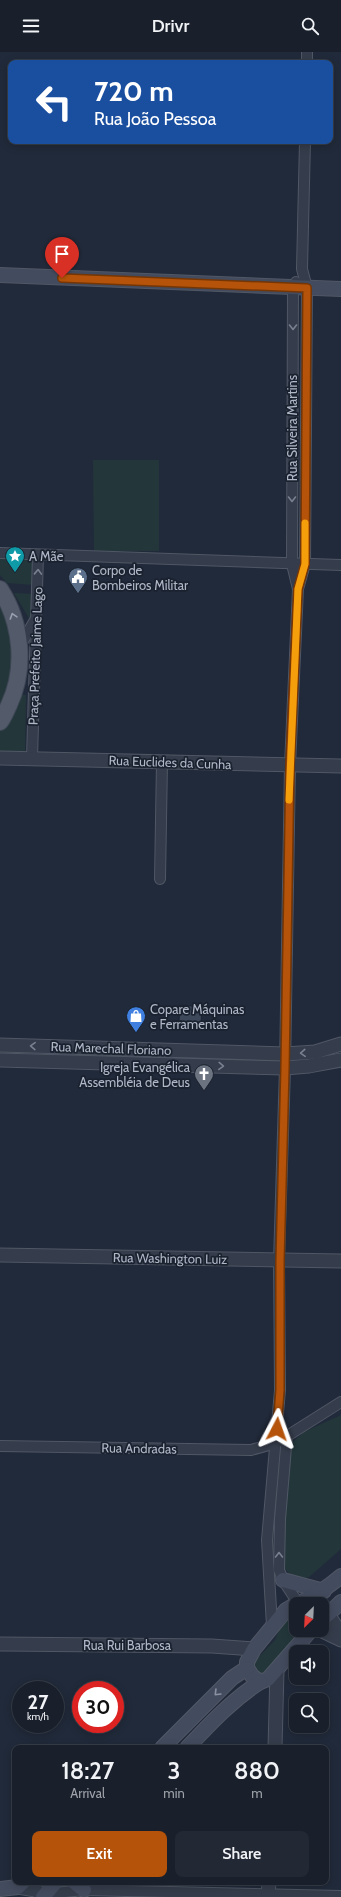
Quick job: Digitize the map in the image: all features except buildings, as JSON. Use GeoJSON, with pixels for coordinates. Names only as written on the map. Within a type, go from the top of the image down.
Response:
{"type":"FeatureCollection","features":[{"type":"Feature","properties":{"kind":"main road"},"geometry":{"type":"LineString","coordinates":[[0,275],[341,289]]}},
{"type":"Feature","properties":{"kind":"main road"},"geometry":{"type":"LineString","coordinates":[[0,589],[8,602],[14,618],[20,646],[16,690],[0,722]]}},
{"type":"Feature","properties":{"kind":"main road"},"geometry":{"type":"LineString","coordinates":[[314,1597],[324,1591],[341,1576]]}},
{"type":"Feature","properties":{"kind":"main road"},"geometry":{"type":"LineString","coordinates":[[283,1580],[324,1591]]}},
{"type":"Feature","properties":{"kind":"main road"},"geometry":{"type":"LineString","coordinates":[[329,1613],[341,1602]]}},
{"type":"Feature","properties":{"kind":"main road"},"geometry":{"type":"LineString","coordinates":[[260,1682],[252,1676],[247,1668],[248,1662],[254,1649],[272,1626],[289,1608]]}},
{"type":"Feature","properties":{"kind":"main road"},"geometry":{"type":"LineString","coordinates":[[190,1745],[243,1693],[260,1682],[268,1679],[305,1637]]}},
{"type":"Feature","properties":{"kind":"main road"},"geometry":{"type":"LineString","coordinates":[[165,1745],[232,1678],[247,1668]]}},
{"type":"Feature","properties":{"kind":"main road"},"geometry":{"type":"LineString","coordinates":[[0,1889],[17,1885]]}},
{"type":"Feature","properties":{"kind":"main road"},"geometry":{"type":"LineString","coordinates":[[45,1896],[54,1885]]}},
{"type":"Feature","properties":{"kind":"street","name":"Rua Silveira Martins"},"geometry":{"type":"LineString","coordinates":[[298,589],[292,564],[292,454],[302,269],[305,144]]}},
{"type":"Feature","properties":{"kind":"street","name":"Rua Silveira Martins"},"geometry":{"type":"LineString","coordinates":[[272,1626],[267,1540],[280,1390],[280,1261],[290,765],[298,589],[305,564],[306,454],[300,288]]}},
{"type":"Feature","properties":{"kind":"street"},"geometry":{"type":"LineString","coordinates":[[292,454],[306,454]]}},
{"type":"Feature","properties":{"kind":"street"},"geometry":{"type":"LineString","coordinates":[[0,553],[341,565]]}},
{"type":"Feature","properties":{"kind":"street","name":"Praça Prefeito Jaime Lago"},"geometry":{"type":"LineString","coordinates":[[32,758],[38,555]]}},
{"type":"Feature","properties":{"kind":"street"},"geometry":{"type":"LineString","coordinates":[[20,646],[36,619]]}},
{"type":"Feature","properties":{"kind":"street"},"geometry":{"type":"LineString","coordinates":[[18,674],[33,698]]}},
{"type":"Feature","properties":{"kind":"street","name":"Rua Euclides da Cunha"},"geometry":{"type":"LineString","coordinates":[[0,758],[341,766]]}},
{"type":"Feature","properties":{"kind":"street"},"geometry":{"type":"LineString","coordinates":[[160,879],[162,762]]}},
{"type":"Feature","properties":{"kind":"street","name":"Rua Marechal Floriano"},"geometry":{"type":"LineString","coordinates":[[0,1045],[285,1054],[315,1052],[341,1044]]}},
{"type":"Feature","properties":{"kind":"street","name":"Rua Marechal Floriano"},"geometry":{"type":"LineString","coordinates":[[0,1060],[285,1068],[309,1066],[341,1060]]}},
{"type":"Feature","properties":{"kind":"street","name":"Rua Washington Luiz"},"geometry":{"type":"LineString","coordinates":[[0,1255],[341,1261]]}},
{"type":"Feature","properties":{"kind":"street"},"geometry":{"type":"LineString","coordinates":[[276,1443],[341,1402]]}},
{"type":"Feature","properties":{"kind":"street"},"geometry":{"type":"LineString","coordinates":[[287,1435],[279,1538],[279,1570],[293,1597]]}},
{"type":"Feature","properties":{"kind":"street","name":"Rua Andradas"},"geometry":{"type":"LineString","coordinates":[[0,1446],[251,1450],[276,1443]]}},
{"type":"Feature","properties":{"kind":"street"},"geometry":{"type":"LineString","coordinates":[[329,1621],[341,1634]]}},
{"type":"Feature","properties":{"kind":"street"},"geometry":{"type":"LineString","coordinates":[[329,1634],[341,1640]]}},
{"type":"Feature","properties":{"kind":"street","name":"Rua Rui Barbosa"},"geometry":{"type":"LineString","coordinates":[[0,1644],[212,1646],[254,1649]]}},
{"type":"Feature","properties":{"kind":"street"},"geometry":{"type":"LineString","coordinates":[[275,1745],[277,1670]]}},
{"type":"Feature","properties":{"kind":"street"},"geometry":{"type":"LineString","coordinates":[[23,1885],[45,1896],[79,1886],[269,1891],[341,1896]]}},
{"type":"Feature","properties":{"kind":"green space"},"geometry":{"type":"Polygon","coordinates":[[[93,460],[159,460],[159,551],[94,551],[93,460]]]}},
{"type":"Feature","properties":{"kind":"green space"},"geometry":{"type":"Polygon","coordinates":[[[0,556],[34,558],[34,585],[7,583],[0,575],[0,556]]]}},
{"type":"Feature","properties":{"kind":"green space"},"geometry":{"type":"Polygon","coordinates":[[[14,593],[34,594],[30,620],[14,593]]]}},
{"type":"Feature","properties":{"kind":"green space"},"geometry":{"type":"Polygon","coordinates":[[[0,607],[12,644],[12,671],[6,697],[0,708],[0,607]]]}},
{"type":"Feature","properties":{"kind":"green space"},"geometry":{"type":"Polygon","coordinates":[[[19,695],[26,695],[25,756],[0,755],[0,729],[19,695]]]}},
{"type":"Feature","properties":{"kind":"green space"},"geometry":{"type":"Polygon","coordinates":[[[341,1415],[341,1549],[309,1577],[296,1580],[284,1568],[282,1519],[287,1447],[304,1432],[341,1415]]]}},
{"type":"Feature","properties":{"kind":"green space"},"geometry":{"type":"Polygon","coordinates":[[[289,1615],[289,1637],[295,1637],[263,1677],[252,1664],[275,1640],[284,1618],[289,1615]]]}},
{"type":"Feature","properties":{"kind":"slow traffic"},"geometry":{"type":"LineString","coordinates":[[289,800],[298,589],[305,564],[305,523]]}},
{"type":"Feature","properties":{"kind":"place","name":"A Mãe"},"geometry":{"type":"Point","coordinates":[15,573]}},
{"type":"Feature","properties":{"kind":"place","name":"Corpo de Bombeiros Militar"},"geometry":{"type":"Point","coordinates":[78,594]}},
{"type":"Feature","properties":{"kind":"place","name":"Copare Máquinas e Ferramentas"},"geometry":{"type":"Point","coordinates":[136,1033]}},
{"type":"Feature","properties":{"kind":"place","name":"Igreja Evangélica Assembléia de Deus"},"geometry":{"type":"Point","coordinates":[204,1091]}},
{"type":"Feature","properties":{"kind":"route"},"geometry":{"type":"LineString","coordinates":[[62,278],[307,288],[305,564],[298,589],[290,765],[280,1261],[280,1390],[277,1429]]}}]}
